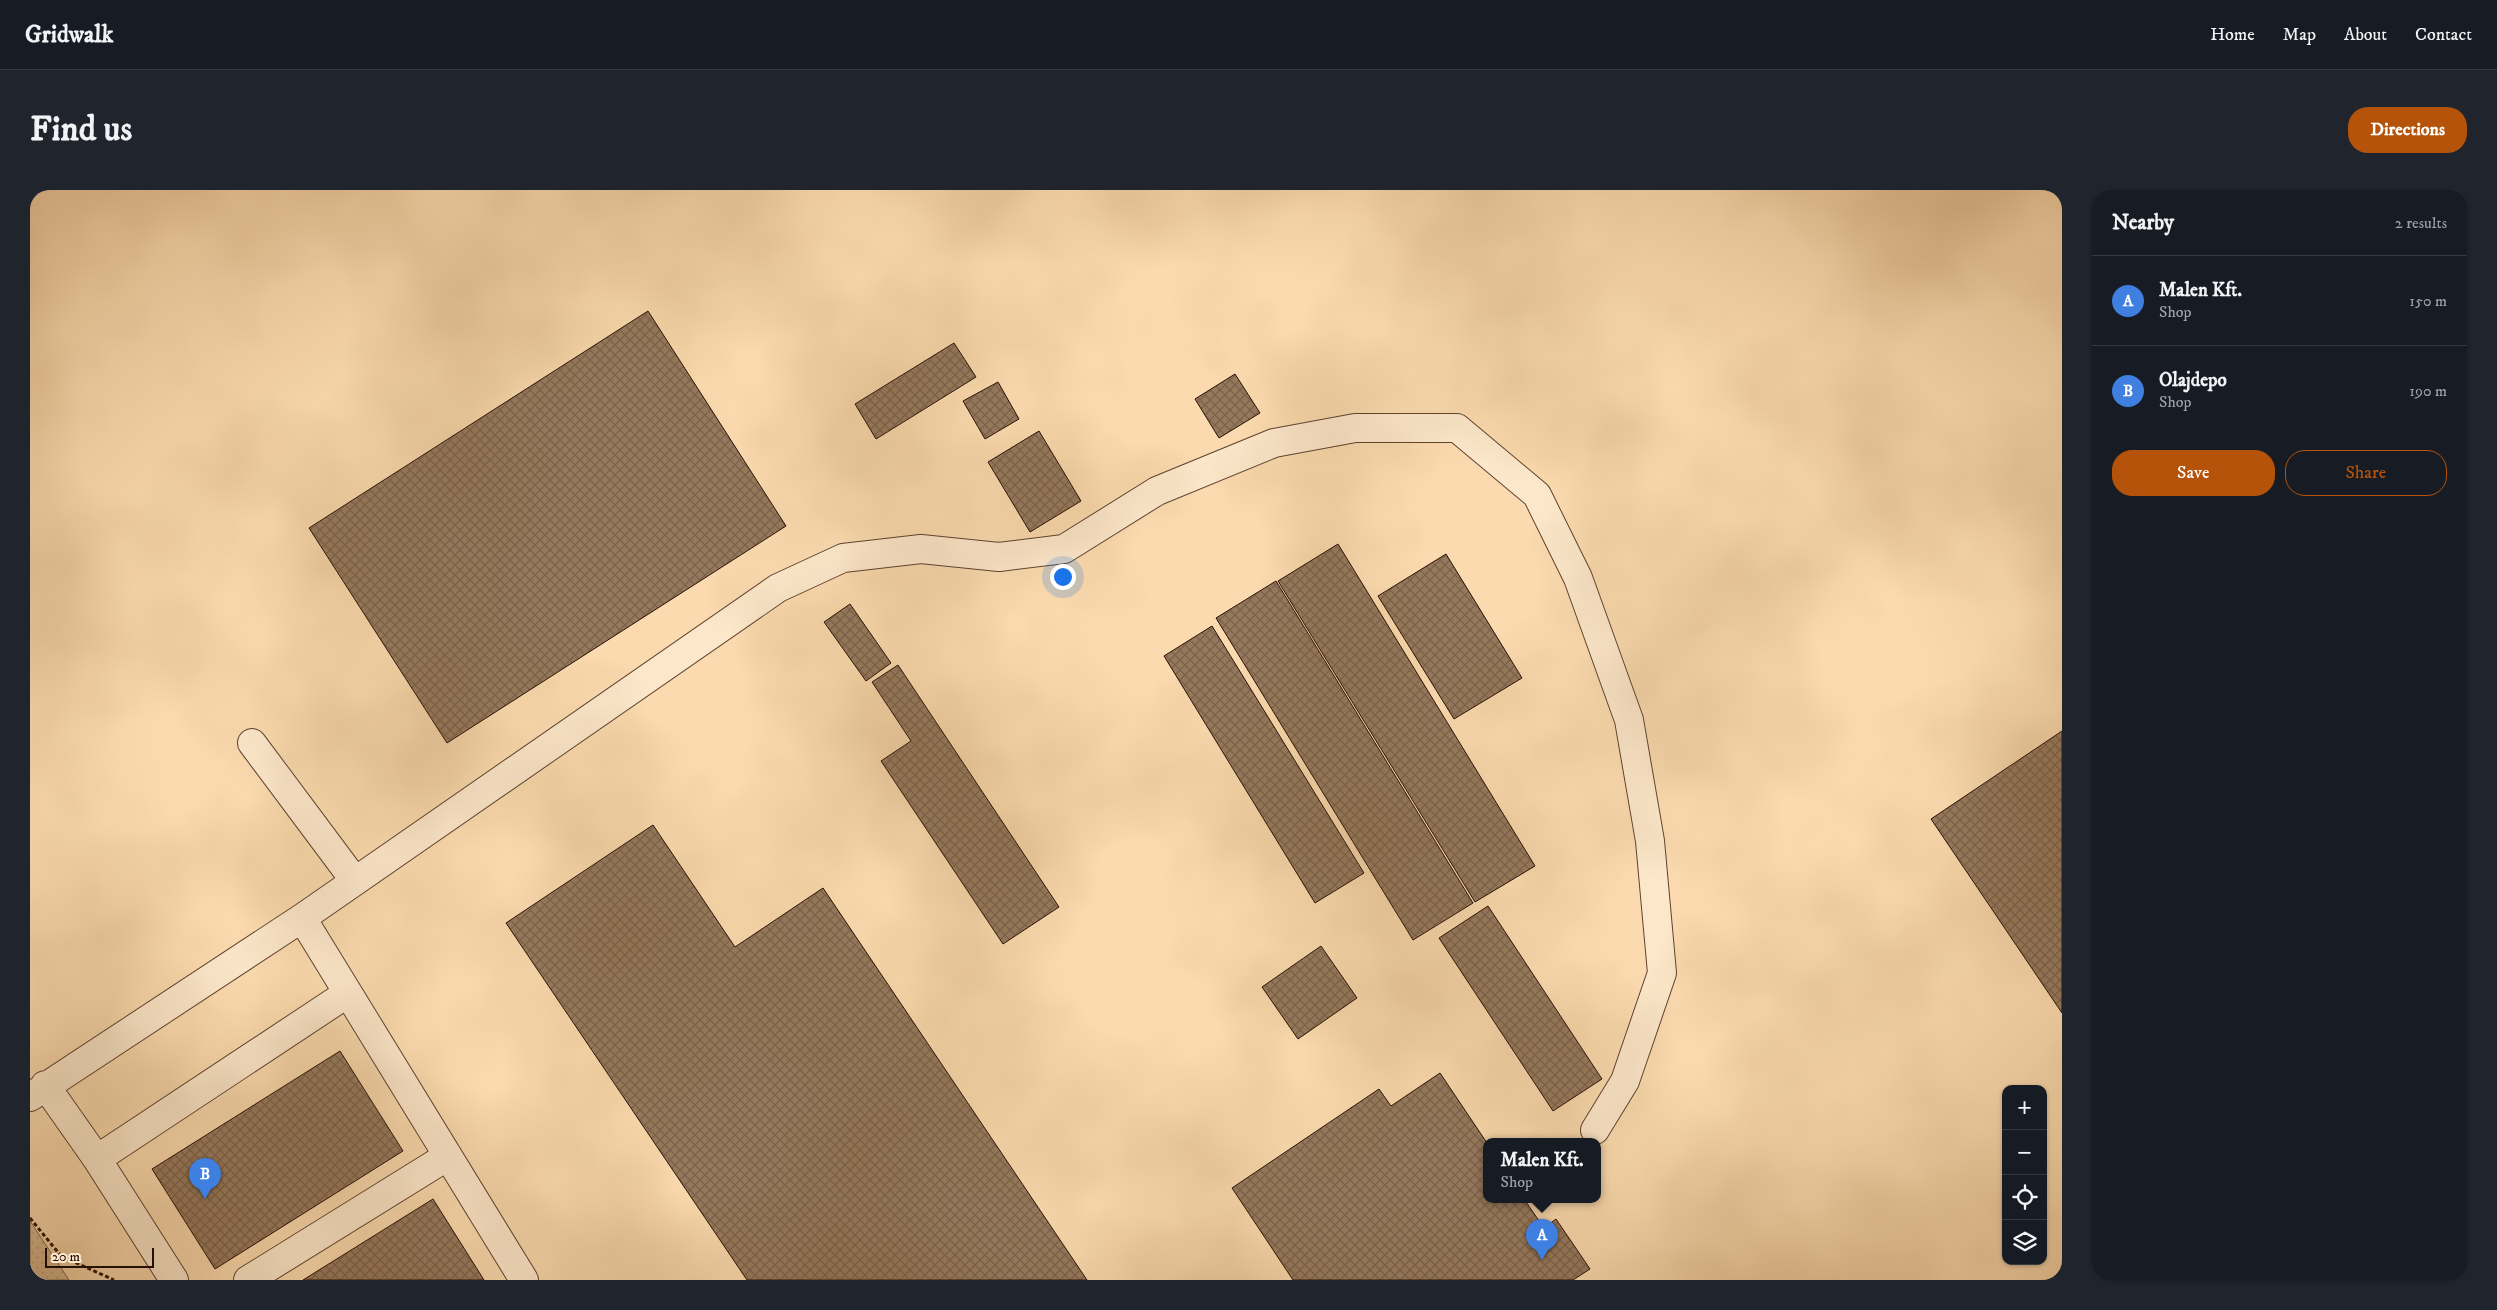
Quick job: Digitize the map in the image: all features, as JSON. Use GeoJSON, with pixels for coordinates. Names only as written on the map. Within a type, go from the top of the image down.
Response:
{"type":"FeatureCollection","features":[{"type":"Feature","properties":{"kind":"lane"},"geometry":{"type":"LineString","coordinates":[[174,1280],[97,1158],[38,1091],[302,918],[778,588],[843,558],[921,549],[999,557],[1064,549],[1157,490],[1274,443],[1355,428],[1457,428],[1537,495],[1578,578],[1629,720],[1650,842],[1662,973],[1625,1081],[1595,1130]]}},
{"type":"Feature","properties":{"kind":"lane"},"geometry":{"type":"LineString","coordinates":[[252,744],[355,881]]}},
{"type":"Feature","properties":{"kind":"lane"},"geometry":{"type":"LineString","coordinates":[[302,918],[524,1280]]}},
{"type":"Feature","properties":{"kind":"lane"},"geometry":{"type":"LineString","coordinates":[[97,1158],[348,993]]}},
{"type":"Feature","properties":{"kind":"lane"},"geometry":{"type":"LineString","coordinates":[[248,1280],[448,1156]]}},
{"type":"Feature","properties":{"kind":"path"},"geometry":{"type":"LineString","coordinates":[[30,1218],[61,1256],[114,1280]]}},
{"type":"Feature","properties":{"kind":"shaded area"},"geometry":{"type":"Polygon","coordinates":[[[30,1221],[69,1280],[30,1280],[30,1221]]]}},
{"type":"Feature","properties":{"kind":"building"},"geometry":{"type":"Polygon","coordinates":[[[648,311],[786,526],[447,743],[309,528],[648,311]]]}},
{"type":"Feature","properties":{"kind":"building"},"geometry":{"type":"Polygon","coordinates":[[[954,343],[976,377],[876,439],[855,404],[954,343]]]}},
{"type":"Feature","properties":{"kind":"building"},"geometry":{"type":"Polygon","coordinates":[[[1235,374],[1260,413],[1219,438],[1195,399],[1235,374]]]}},
{"type":"Feature","properties":{"kind":"building"},"geometry":{"type":"Polygon","coordinates":[[[998,382],[1019,419],[985,439],[963,401],[998,382]]]}},
{"type":"Feature","properties":{"kind":"building"},"geometry":{"type":"Polygon","coordinates":[[[1039,431],[1081,501],[1030,532],[988,462],[1039,431]]]}},
{"type":"Feature","properties":{"kind":"building"},"geometry":{"type":"Polygon","coordinates":[[[1338,544],[1535,866],[1475,902],[1278,581],[1338,544]]]}},
{"type":"Feature","properties":{"kind":"building"},"geometry":{"type":"Polygon","coordinates":[[[1446,554],[1522,678],[1454,719],[1378,596],[1446,554]]]}},
{"type":"Feature","properties":{"kind":"building"},"geometry":{"type":"Polygon","coordinates":[[[1276,581],[1473,903],[1413,940],[1216,618],[1276,581]]]}},
{"type":"Feature","properties":{"kind":"building"},"geometry":{"type":"Polygon","coordinates":[[[850,604],[891,663],[866,681],[824,622],[850,604]]]}},
{"type":"Feature","properties":{"kind":"building"},"geometry":{"type":"Polygon","coordinates":[[[1212,626],[1364,873],[1315,903],[1164,656],[1212,626]]]}},
{"type":"Feature","properties":{"kind":"building"},"geometry":{"type":"Polygon","coordinates":[[[898,665],[1059,907],[1003,944],[881,761],[911,741],[872,682],[898,665]]]}},
{"type":"Feature","properties":{"kind":"building"},"geometry":{"type":"Polygon","coordinates":[[[2062,731],[2062,1013],[1931,819],[2062,731]]]}},
{"type":"Feature","properties":{"kind":"building"},"geometry":{"type":"Polygon","coordinates":[[[653,825],[735,947],[823,888],[1087,1280],[747,1280],[506,923],[653,825]]]}},
{"type":"Feature","properties":{"kind":"building"},"geometry":{"type":"Polygon","coordinates":[[[1488,906],[1602,1079],[1553,1111],[1439,938],[1488,906]]]}},
{"type":"Feature","properties":{"kind":"building"},"geometry":{"type":"Polygon","coordinates":[[[1321,946],[1357,998],[1298,1039],[1262,987],[1321,946]]]}},
{"type":"Feature","properties":{"kind":"building"},"geometry":{"type":"Polygon","coordinates":[[[340,1051],[403,1151],[215,1269],[152,1169],[340,1051]]]}},
{"type":"Feature","properties":{"kind":"building"},"geometry":{"type":"Polygon","coordinates":[[[1440,1073],[1484,1138],[1483,1203],[1527,1203],[1544,1228],[1556,1219],[1590,1269],[1573,1280],[1293,1280],[1232,1188],[1379,1089],[1391,1106],[1440,1073]]]}},
{"type":"Feature","properties":{"kind":"building"},"geometry":{"type":"Polygon","coordinates":[[[433,1199],[484,1280],[303,1280],[433,1199]]]}},
{"type":"Feature","properties":{"kind":"place","name":"Olajdepo"},"geometry":{"type":"Point","coordinates":[205,1199]}},
{"type":"Feature","properties":{"kind":"place","name":"Malen Kft."},"geometry":{"type":"Point","coordinates":[1542,1260]}}]}
